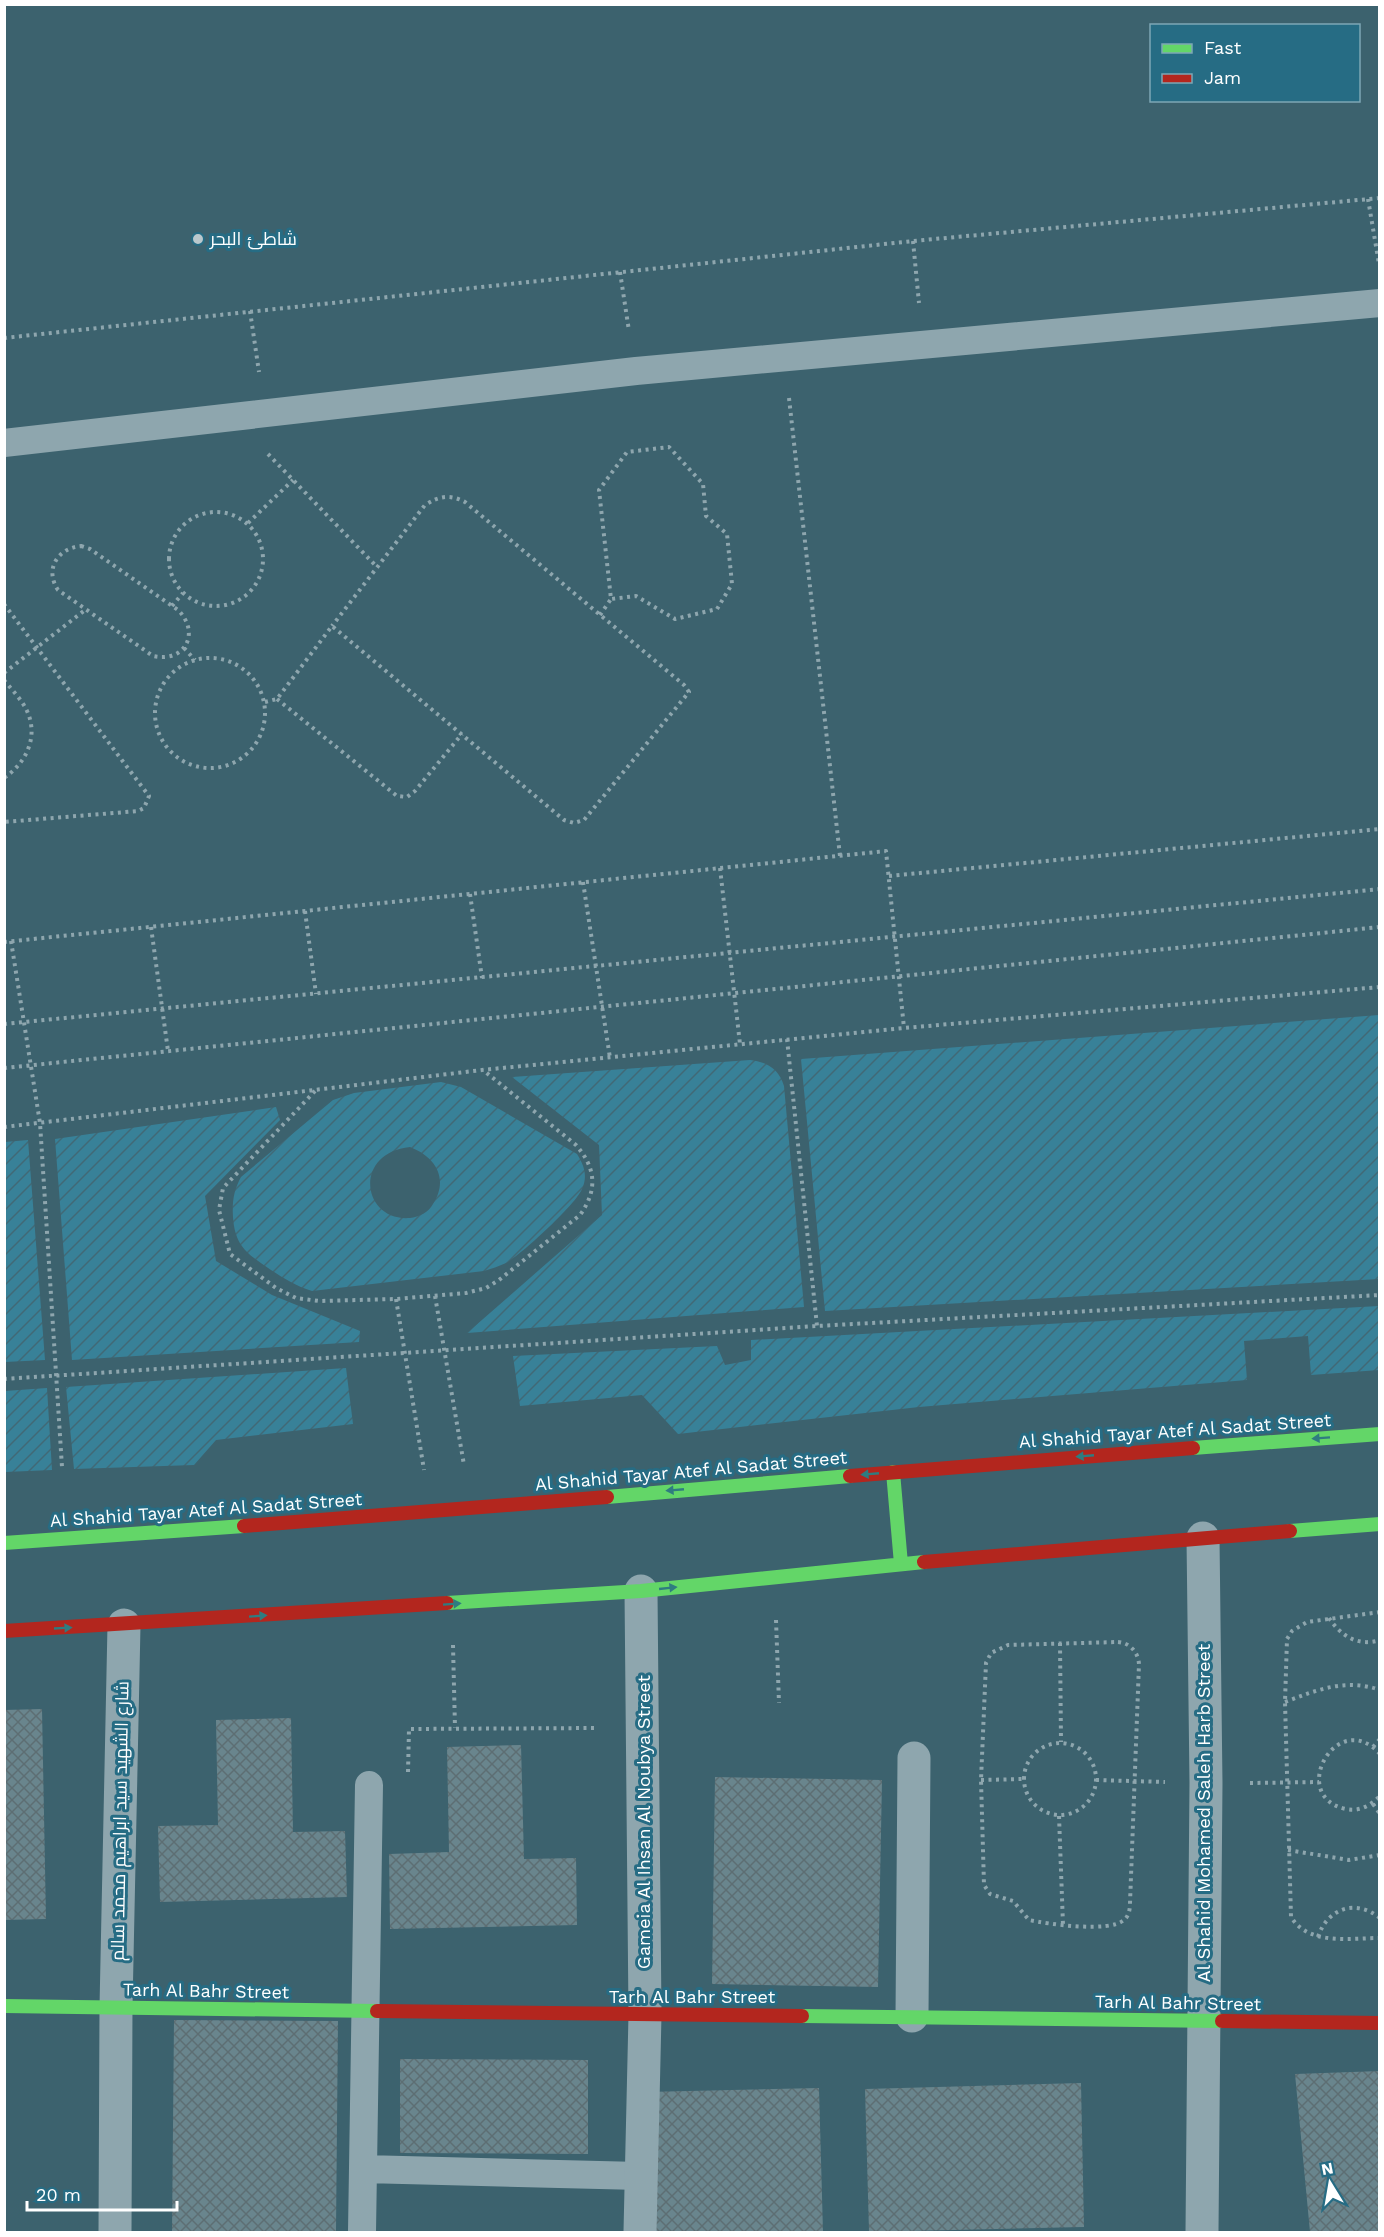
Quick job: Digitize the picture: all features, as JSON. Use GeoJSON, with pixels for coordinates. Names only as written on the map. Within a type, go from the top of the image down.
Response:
{"type":"FeatureCollection","features":[{"type":"Feature","properties":{"kind":"street","name":"Al Shahid Tayar Atef Al Sadat Street"},"geometry":{"type":"LineString","coordinates":[[4,1543],[431,1512],[892,1472],[1380,1434]]}},
{"type":"Feature","properties":{"kind":"street"},"geometry":{"type":"LineString","coordinates":[[892,1472],[901,1564]]}},
{"type":"Feature","properties":{"kind":"street"},"geometry":{"type":"LineString","coordinates":[[4,1631],[641,1591],[901,1564],[1380,1524]]}},
{"type":"Feature","properties":{"kind":"street","name":"Al Shahid Mohamed Saleh Harb Street"},"geometry":{"type":"LineString","coordinates":[[1202,2232],[1206,1783],[1203,1538]]}},
{"type":"Feature","properties":{"kind":"street","name":"Gameia Al Ihsan Al Noubya Street"},"geometry":{"type":"LineString","coordinates":[[640,2232],[645,2015],[641,1591]]}},
{"type":"Feature","properties":{"kind":"street","name":"شارع الشهيد سيد ابراهيم محمد سالم"},"geometry":{"type":"LineString","coordinates":[[116,2232],[116,2007],[124,1625]]}},
{"type":"Feature","properties":{"kind":"street"},"geometry":{"type":"LineString","coordinates":[[912,2016],[914,1758]]}},
{"type":"Feature","properties":{"kind":"street","name":"Tarh Al Bahr Street"},"geometry":{"type":"LineString","coordinates":[[4,2006],[645,2015],[912,2016],[1380,2024]]}},
{"type":"Feature","properties":{"kind":"lane"},"geometry":{"type":"LineString","coordinates":[[4,443],[636,371],[1380,303]]}},
{"type":"Feature","properties":{"kind":"lane"},"geometry":{"type":"LineString","coordinates":[[363,2232],[369,1785]]}},
{"type":"Feature","properties":{"kind":"lane"},"geometry":{"type":"LineString","coordinates":[[364,2169],[640,2176]]}},
{"type":"Feature","properties":{"kind":"path"},"geometry":{"type":"LineString","coordinates":[[4,338],[913,241],[1380,198]]}},
{"type":"Feature","properties":{"kind":"path"},"geometry":{"type":"LineString","coordinates":[[1368,200],[1380,266]]}},
{"type":"Feature","properties":{"kind":"path"},"geometry":{"type":"LineString","coordinates":[[913,241],[923,345]]}},
{"type":"Feature","properties":{"kind":"path"},"geometry":{"type":"LineString","coordinates":[[620,272],[636,371]]}},
{"type":"Feature","properties":{"kind":"path"},"geometry":{"type":"LineString","coordinates":[[250,311],[265,413]]}},
{"type":"Feature","properties":{"kind":"path"},"geometry":{"type":"LineString","coordinates":[[784,359],[840,856]]}},
{"type":"Feature","properties":{"kind":"path"},"geometry":{"type":"LineString","coordinates":[[232,416],[376,566]]}},
{"type":"Feature","properties":{"kind":"path"},"geometry":{"type":"LineString","coordinates":[[600,615],[612,599],[599,490],[627,452],[669,447],[703,484],[706,516],[727,534],[732,584],[717,609],[675,619],[636,596],[612,599]]}},
{"type":"Feature","properties":{"kind":"path"},"geometry":{"type":"LineString","coordinates":[[248,523],[293,480]]}},
{"type":"Feature","properties":{"kind":"path"},"geometry":{"type":"LineString","coordinates":[[266,702],[277,699],[376,566],[425,505],[440,497],[457,498],[684,685],[689,692],[584,820],[574,823],[564,820],[332,626]]}},
{"type":"Feature","properties":{"kind":"path"},"geometry":{"type":"LineString","coordinates":[[206,512],[235,515],[248,523],[257,534],[263,556],[260,578],[251,590],[240,600],[226,605],[210,606],[196,602],[183,593],[169,568],[173,539],[181,527],[192,517],[206,512]]}},
{"type":"Feature","properties":{"kind":"path"},"geometry":{"type":"LineString","coordinates":[[72,547],[90,549],[172,606],[188,624],[189,632],[184,648],[170,657],[153,656],[65,596],[53,582],[53,564],[64,550],[72,547]]}},
{"type":"Feature","properties":{"kind":"path"},"geometry":{"type":"LineString","coordinates":[[172,606],[183,593]]}},
{"type":"Feature","properties":{"kind":"path"},"geometry":{"type":"LineString","coordinates":[[4,604],[142,783],[149,796],[148,802],[138,811],[4,822]]}},
{"type":"Feature","properties":{"kind":"path"},"geometry":{"type":"LineString","coordinates":[[4,673],[85,610]]}},
{"type":"Feature","properties":{"kind":"path"},"geometry":{"type":"LineString","coordinates":[[184,648],[195,660]]}},
{"type":"Feature","properties":{"kind":"path"},"geometry":{"type":"LineString","coordinates":[[213,657],[231,661],[247,671],[258,685],[266,702],[266,720],[260,738],[250,752],[235,764],[217,768],[198,767],[182,760],[167,749],[158,733],[154,715],[157,697],[165,681],[178,667],[195,660],[213,657]]}},
{"type":"Feature","properties":{"kind":"path"},"geometry":{"type":"LineString","coordinates":[[4,680],[27,712],[31,728],[31,743],[25,759],[4,778]]}},
{"type":"Feature","properties":{"kind":"path"},"geometry":{"type":"LineString","coordinates":[[277,699],[397,796],[407,797],[415,791],[462,734]]}},
{"type":"Feature","properties":{"kind":"path"},"geometry":{"type":"LineString","coordinates":[[889,876],[1380,829]]}},
{"type":"Feature","properties":{"kind":"path"},"geometry":{"type":"LineString","coordinates":[[4,942],[886,851],[904,1028]]}},
{"type":"Feature","properties":{"kind":"path"},"geometry":{"type":"LineString","coordinates":[[720,868],[740,1044]]}},
{"type":"Feature","properties":{"kind":"path"},"geometry":{"type":"LineString","coordinates":[[583,882],[610,1058]]}},
{"type":"Feature","properties":{"kind":"path"},"geometry":{"type":"LineString","coordinates":[[4,1023],[1380,889]]}},
{"type":"Feature","properties":{"kind":"path"},"geometry":{"type":"LineString","coordinates":[[470,894],[482,978]]}},
{"type":"Feature","properties":{"kind":"path"},"geometry":{"type":"LineString","coordinates":[[305,911],[316,993]]}},
{"type":"Feature","properties":{"kind":"path"},"geometry":{"type":"LineString","coordinates":[[152,927],[168,1051]]}},
{"type":"Feature","properties":{"kind":"path"},"geometry":{"type":"LineString","coordinates":[[4,1068],[1380,927]]}},
{"type":"Feature","properties":{"kind":"path"},"geometry":{"type":"LineString","coordinates":[[11,941],[40,1123],[62,1467]]}},
{"type":"Feature","properties":{"kind":"path"},"geometry":{"type":"LineString","coordinates":[[4,1126],[482,1070],[787,1039],[1380,987]]}},
{"type":"Feature","properties":{"kind":"path"},"geometry":{"type":"LineString","coordinates":[[787,1039],[817,1326]]}},
{"type":"Feature","properties":{"kind":"path"},"geometry":{"type":"LineString","coordinates":[[316,1090],[223,1188],[219,1210],[227,1249],[233,1259],[276,1288],[296,1298],[319,1301],[396,1299],[466,1293],[486,1288],[499,1280],[580,1215],[589,1202],[593,1187],[592,1171],[586,1156],[576,1145],[482,1070]]}},
{"type":"Feature","properties":{"kind":"path"},"geometry":{"type":"LineString","coordinates":[[4,1378],[817,1326],[1380,1295]]}},
{"type":"Feature","properties":{"kind":"path"},"geometry":{"type":"LineString","coordinates":[[435,1296],[471,1507]]}},
{"type":"Feature","properties":{"kind":"path"},"geometry":{"type":"LineString","coordinates":[[396,1299],[431,1512]]}},
{"type":"Feature","properties":{"kind":"path"},"geometry":{"type":"LineString","coordinates":[[774,1577],[779,1703]]}},
{"type":"Feature","properties":{"kind":"path"},"geometry":{"type":"LineString","coordinates":[[453,1604],[455,1728]]}},
{"type":"Feature","properties":{"kind":"path"},"geometry":{"type":"LineString","coordinates":[[1380,1612],[1306,1622],[1292,1631],[1287,1639],[1285,1701],[1291,1917],[1302,1929],[1318,1937],[1380,1938]]}},
{"type":"Feature","properties":{"kind":"path"},"geometry":{"type":"LineString","coordinates":[[1329,1618],[1347,1637],[1358,1641],[1380,1640]]}},
{"type":"Feature","properties":{"kind":"path"},"geometry":{"type":"LineString","coordinates":[[1124,1642],[1137,1653],[1139,1664],[1131,1903],[1127,1917],[1116,1925],[1063,1925],[1029,1920],[1013,1901],[990,1894],[984,1885],[981,1780],[988,1658],[996,1649],[1008,1645],[1060,1644],[1124,1642]]}},
{"type":"Feature","properties":{"kind":"path"},"geometry":{"type":"LineString","coordinates":[[1060,1644],[1062,1742]]}},
{"type":"Feature","properties":{"kind":"path"},"geometry":{"type":"LineString","coordinates":[[1285,1701],[1331,1686],[1351,1684],[1380,1690]]}},
{"type":"Feature","properties":{"kind":"path"},"geometry":{"type":"LineString","coordinates":[[408,1782],[409,1729],[644,1728]]}},
{"type":"Feature","properties":{"kind":"path"},"geometry":{"type":"LineString","coordinates":[[1373,1747],[1380,1739]]}},
{"type":"Feature","properties":{"kind":"path"},"geometry":{"type":"LineString","coordinates":[[1380,1754],[1373,1747],[1360,1742],[1347,1741],[1334,1746],[1324,1756],[1319,1768],[1319,1782],[1324,1795],[1340,1806],[1360,1809],[1372,1804],[1380,1796]]}},
{"type":"Feature","properties":{"kind":"path"},"geometry":{"type":"LineString","coordinates":[[1062,1742],[1075,1746],[1086,1755],[1094,1766],[1096,1780],[1093,1794],[1085,1806],[1073,1813],[1059,1816],[1045,1812],[1034,1805],[1025,1793],[1023,1779],[1026,1765],[1034,1753],[1047,1745],[1062,1742]]}},
{"type":"Feature","properties":{"kind":"path"},"geometry":{"type":"LineString","coordinates":[[981,1780],[1023,1779]]}},
{"type":"Feature","properties":{"kind":"path"},"geometry":{"type":"LineString","coordinates":[[1096,1780],[1206,1783],[1319,1782]]}},
{"type":"Feature","properties":{"kind":"path"},"geometry":{"type":"LineString","coordinates":[[1372,1804],[1380,1814]]}},
{"type":"Feature","properties":{"kind":"path"},"geometry":{"type":"LineString","coordinates":[[1059,1816],[1063,1925]]}},
{"type":"Feature","properties":{"kind":"path"},"geometry":{"type":"LineString","coordinates":[[1288,1850],[1348,1860],[1380,1855]]}},
{"type":"Feature","properties":{"kind":"path"},"geometry":{"type":"LineString","coordinates":[[1318,1937],[1328,1917],[1338,1911],[1360,1907],[1380,1918]]}},
{"type":"Feature","properties":{"kind":"shaded area"},"geometry":{"type":"Polygon","coordinates":[[[1379,1015],[1379,1279],[825,1311],[801,1059],[1379,1015]]]}},
{"type":"Feature","properties":{"kind":"shaded area"},"geometry":{"type":"Polygon","coordinates":[[[750,1060],[772,1067],[784,1086],[804,1307],[467,1333],[602,1215],[599,1145],[512,1077],[750,1060]]]}},
{"type":"Feature","properties":{"kind":"shaded area"},"geometry":{"type":"Polygon","coordinates":[[[441,1082],[461,1087],[577,1154],[584,1171],[585,1180],[582,1189],[570,1206],[535,1240],[506,1263],[484,1271],[312,1291],[301,1287],[281,1276],[244,1249],[234,1227],[235,1191],[241,1177],[333,1100],[354,1093],[441,1082]],[[410,1147],[391,1152],[379,1161],[372,1173],[370,1186],[374,1199],[382,1209],[394,1216],[410,1218],[420,1215],[431,1207],[438,1195],[440,1178],[437,1170],[433,1163],[419,1151],[410,1147]]]}},
{"type":"Feature","properties":{"kind":"shaded area"},"geometry":{"type":"Polygon","coordinates":[[[276,1107],[280,1120],[205,1196],[216,1261],[272,1295],[360,1331],[359,1342],[72,1360],[55,1139],[276,1107]]]}},
{"type":"Feature","properties":{"kind":"shaded area"},"geometry":{"type":"Polygon","coordinates":[[[28,1140],[45,1360],[5,1362],[5,1142],[28,1140]]]}},
{"type":"Feature","properties":{"kind":"shaded area"},"geometry":{"type":"Polygon","coordinates":[[[1379,1306],[1379,1370],[1311,1375],[1308,1336],[1244,1341],[1247,1380],[919,1407],[678,1434],[642,1395],[520,1406],[513,1356],[717,1346],[725,1365],[751,1360],[751,1340],[1379,1306]]]}},
{"type":"Feature","properties":{"kind":"shaded area"},"geometry":{"type":"Polygon","coordinates":[[[346,1368],[353,1424],[216,1440],[194,1465],[74,1469],[66,1387],[346,1368]]]}},
{"type":"Feature","properties":{"kind":"shaded area"},"geometry":{"type":"Polygon","coordinates":[[[47,1388],[52,1470],[5,1472],[5,1391],[47,1388]]]}},
{"type":"Feature","properties":{"kind":"building"},"geometry":{"type":"Polygon","coordinates":[[[42,1709],[46,1919],[4,1920],[4,1710],[42,1709]]]}},
{"type":"Feature","properties":{"kind":"building"},"geometry":{"type":"Polygon","coordinates":[[[291,1718],[293,1832],[345,1831],[347,1897],[160,1902],[158,1826],[218,1825],[216,1720],[291,1718]]]}},
{"type":"Feature","properties":{"kind":"building"},"geometry":{"type":"Polygon","coordinates":[[[521,1745],[524,1859],[576,1858],[577,1925],[390,1929],[389,1854],[449,1852],[447,1747],[521,1745]]]}},
{"type":"Feature","properties":{"kind":"building"},"geometry":{"type":"Polygon","coordinates":[[[715,1777],[882,1780],[878,1987],[712,1984],[715,1777]]]}},
{"type":"Feature","properties":{"kind":"building"},"geometry":{"type":"Polygon","coordinates":[[[174,2020],[338,2021],[336,2232],[172,2232],[174,2020]]]}},
{"type":"Feature","properties":{"kind":"building"},"geometry":{"type":"Polygon","coordinates":[[[400,2059],[588,2060],[588,2154],[400,2153],[400,2059]]]}},
{"type":"Feature","properties":{"kind":"building"},"geometry":{"type":"Polygon","coordinates":[[[1380,2071],[1380,2232],[1310,2232],[1295,2074],[1380,2071]]]}},
{"type":"Feature","properties":{"kind":"building"},"geometry":{"type":"Polygon","coordinates":[[[1081,2083],[1084,2227],[869,2232],[865,2089],[1081,2083]]]}},
{"type":"Feature","properties":{"kind":"building"},"geometry":{"type":"Polygon","coordinates":[[[819,2088],[823,2232],[648,2232],[645,2092],[819,2088]]]}},
{"type":"Feature","properties":{"kind":"traffic: fast"},"geometry":{"type":"LineString","coordinates":[[1193,1448],[1380,1434]]}},
{"type":"Feature","properties":{"kind":"traffic: fast"},"geometry":{"type":"LineString","coordinates":[[893,1472],[901,1564]]}},
{"type":"Feature","properties":{"kind":"traffic: fast"},"geometry":{"type":"LineString","coordinates":[[607,1497],[850,1476]]}},
{"type":"Feature","properties":{"kind":"traffic: fast"},"geometry":{"type":"LineString","coordinates":[[1290,1531],[1380,1524]]}},
{"type":"Feature","properties":{"kind":"traffic: fast"},"geometry":{"type":"LineString","coordinates":[[4,1543],[244,1526]]}},
{"type":"Feature","properties":{"kind":"traffic: fast"},"geometry":{"type":"LineString","coordinates":[[447,1603],[641,1591],[924,1562]]}},
{"type":"Feature","properties":{"kind":"traffic: fast"},"geometry":{"type":"LineString","coordinates":[[4,2006],[377,2011]]}},
{"type":"Feature","properties":{"kind":"traffic: fast"},"geometry":{"type":"LineString","coordinates":[[802,2016],[1222,2021]]}},
{"type":"Feature","properties":{"kind":"traffic: jam"},"geometry":{"type":"LineString","coordinates":[[850,1476],[1193,1448]]}},
{"type":"Feature","properties":{"kind":"traffic: jam"},"geometry":{"type":"LineString","coordinates":[[244,1526],[607,1497]]}},
{"type":"Feature","properties":{"kind":"traffic: jam"},"geometry":{"type":"LineString","coordinates":[[924,1562],[1290,1531]]}},
{"type":"Feature","properties":{"kind":"traffic: jam"},"geometry":{"type":"LineString","coordinates":[[4,1631],[447,1603]]}},
{"type":"Feature","properties":{"kind":"traffic: jam"},"geometry":{"type":"LineString","coordinates":[[377,2011],[802,2016]]}},
{"type":"Feature","properties":{"kind":"traffic: jam"},"geometry":{"type":"LineString","coordinates":[[1222,2021],[1380,2023]]}},
{"type":"Feature","properties":{"kind":"place","name":"شاطئ البحر"},"geometry":{"type":"Point","coordinates":[198,239]}}]}
